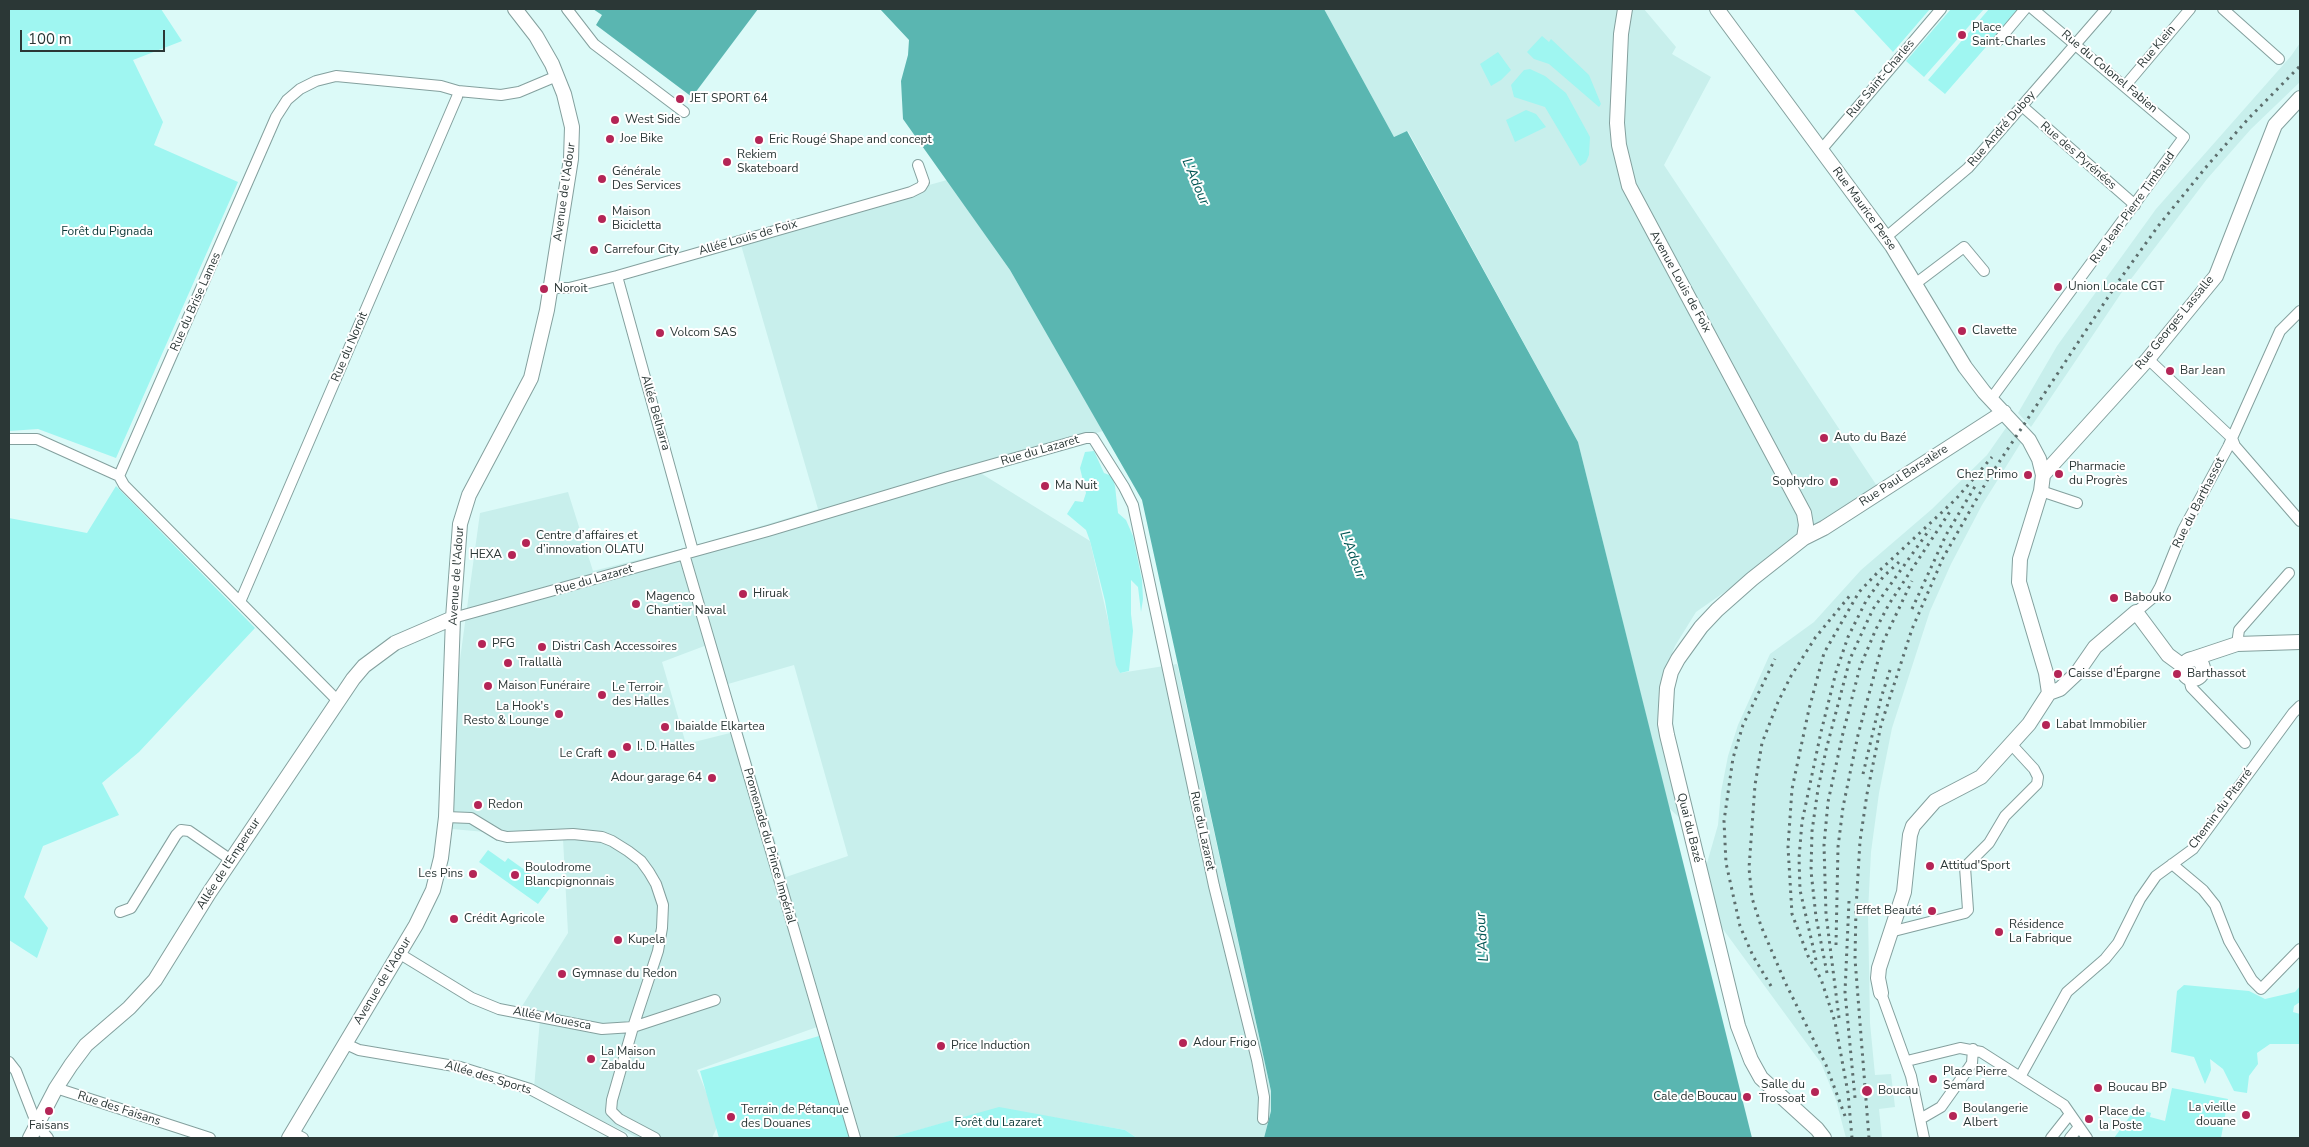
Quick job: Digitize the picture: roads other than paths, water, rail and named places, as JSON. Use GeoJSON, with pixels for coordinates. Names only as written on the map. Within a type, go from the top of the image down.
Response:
{"type":"FeatureCollection","features":[{"type":"Feature","properties":{"kind":"street","name":"Avenue de l'Adour"},"geometry":{"type":"LineString","coordinates":[[295,1136],[346,1044],[400,954],[434,885],[441,858],[446,816],[458,536],[465,506],[478,476],[531,378],[538,355],[573,143],[570,111],[557,76],[536,36],[515,9]]}},
{"type":"Feature","properties":{"kind":"street"},"geometry":{"type":"LineString","coordinates":[[568,9],[594,44],[684,112]]}},
{"type":"Feature","properties":{"kind":"street","name":"Avenue Louis de Foix"},"geometry":{"type":"LineString","coordinates":[[1625,9],[1619,58],[1617,123],[1619,146],[1629,186],[1804,513],[1806,525],[1804,538]]}},
{"type":"Feature","properties":{"kind":"street","name":"Rue Maurice Perse"},"geometry":{"type":"LineString","coordinates":[[1717,9],[1886,238],[1916,284],[1964,367],[2029,440],[2039,459],[2043,475]]}},
{"type":"Feature","properties":{"kind":"street","name":"Rue Saint-Charles"},"geometry":{"type":"LineString","coordinates":[[1821,150],[1941,9]]}},
{"type":"Feature","properties":{"kind":"street"},"geometry":{"type":"LineString","coordinates":[[1998,41],[2025,9]]}},
{"type":"Feature","properties":{"kind":"street","name":"Rue du Colonel Fabien"},"geometry":{"type":"LineString","coordinates":[[2033,9],[2184,137]]}},
{"type":"Feature","properties":{"kind":"street","name":"Rue André Duboy"},"geometry":{"type":"LineString","coordinates":[[1886,238],[1968,168],[2106,9]]}},
{"type":"Feature","properties":{"kind":"street","name":"Rue Klein"},"geometry":{"type":"LineString","coordinates":[[2124,86],[2190,9]]}},
{"type":"Feature","properties":{"kind":"street"},"geometry":{"type":"LineString","coordinates":[[2228,10],[2279,59]]}},
{"type":"Feature","properties":{"kind":"street","name":"Rue du Brise Lames"},"geometry":{"type":"LineString","coordinates":[[119,476],[276,117],[287,100],[300,89],[316,81],[336,76],[441,86],[458,91],[502,95],[527,89],[557,76]]}},
{"type":"Feature","properties":{"kind":"street","name":"Rue du Noroit"},"geometry":{"type":"LineString","coordinates":[[240,602],[453,107],[458,91]]}},
{"type":"Feature","properties":{"kind":"street","name":"Rue Georges Lassalle"},"geometry":{"type":"LineString","coordinates":[[2043,475],[2148,359],[2216,276],[2274,125],[2300,98]]}},
{"type":"Feature","properties":{"kind":"street","name":"Rue des Pyrénées"},"geometry":{"type":"LineString","coordinates":[[2022,106],[2135,205]]}},
{"type":"Feature","properties":{"kind":"street","name":"Rue Jean-Pierre Timbaud"},"geometry":{"type":"LineString","coordinates":[[1991,399],[2184,137]]}},
{"type":"Feature","properties":{"kind":"street","name":"Allée Louis de Foix"},"geometry":{"type":"LineString","coordinates":[[550,288],[569,288],[617,276],[911,192],[921,187],[924,182],[918,165]]}},
{"type":"Feature","properties":{"kind":"street"},"geometry":{"type":"LineString","coordinates":[[1916,284],[1964,246],[1984,271]]}},
{"type":"Feature","properties":{"kind":"street","name":"Allée Belharra"},"geometry":{"type":"LineString","coordinates":[[617,276],[688,553]]}},
{"type":"Feature","properties":{"kind":"street","name":"Rue du Barthassot"},"geometry":{"type":"LineString","coordinates":[[2049,694],[2060,689],[2076,673],[2095,647],[2155,596],[2183,530],[2232,438],[2280,331],[2300,311]]}},
{"type":"Feature","properties":{"kind":"street"},"geometry":{"type":"LineString","coordinates":[[2148,359],[2232,438],[2235,446],[2300,521]]}},
{"type":"Feature","properties":{"kind":"street","name":"Rue Paul Barsalère"},"geometry":{"type":"LineString","coordinates":[[1804,538],[1824,528],[2004,412]]}},
{"type":"Feature","properties":{"kind":"street","name":"Rue du Lazaret"},"geometry":{"type":"LineString","coordinates":[[453,618],[688,553],[1086,438],[1093,438],[1133,505],[1214,886],[1257,1060],[1264,1097],[1263,1119]]}},
{"type":"Feature","properties":{"kind":"street"},"geometry":{"type":"LineString","coordinates":[[9,439],[37,439],[119,476],[124,485],[337,700]]}},
{"type":"Feature","properties":{"kind":"street"},"geometry":{"type":"LineString","coordinates":[[1924,1138],[1922,1118],[1907,1061],[1881,993],[1878,978],[1879,968],[1904,892],[1910,835],[1913,826],[1935,801],[1981,777],[2029,724],[2049,694],[2046,673],[2019,582],[2020,559],[2041,491],[2043,475]]}},
{"type":"Feature","properties":{"kind":"street"},"geometry":{"type":"LineString","coordinates":[[2041,491],[2077,503]]}},
{"type":"Feature","properties":{"kind":"street","name":"Quai du Bazé"},"geometry":{"type":"LineString","coordinates":[[1804,538],[1717,610],[1691,640],[1671,672],[1665,704],[1665,724],[1738,1026],[1746,1050],[1761,1078],[1817,1129],[1824,1138]]}},
{"type":"Feature","properties":{"kind":"street","name":"Promenade du Prince Impérial"},"geometry":{"type":"LineString","coordinates":[[688,553],[855,1138]]}},
{"type":"Feature","properties":{"kind":"street"},"geometry":{"type":"LineString","coordinates":[[2237,644],[2239,630],[2288,573]]}},
{"type":"Feature","properties":{"kind":"street"},"geometry":{"type":"LineString","coordinates":[[2136,612],[2168,655],[2198,677],[2220,650]]}},
{"type":"Feature","properties":{"kind":"street","name":"Allée de l'Empereur"},"geometry":{"type":"LineString","coordinates":[[30,1138],[56,1088],[86,1045],[129,1008],[155,980],[231,860],[337,700],[364,666],[378,654],[402,640],[453,618]]}},
{"type":"Feature","properties":{"kind":"street"},"geometry":{"type":"LineString","coordinates":[[2188,668],[2220,650],[2237,644],[2300,642]]}},
{"type":"Feature","properties":{"kind":"street"},"geometry":{"type":"LineString","coordinates":[[2188,668],[2190,687],[2245,743]]}},
{"type":"Feature","properties":{"kind":"street","name":"Chemin du Pitarré"},"geometry":{"type":"LineString","coordinates":[[2020,1077],[2068,992],[2106,959],[2118,943],[2140,900],[2156,876],[2196,844],[2300,706]]}},
{"type":"Feature","properties":{"kind":"street"},"geometry":{"type":"LineString","coordinates":[[1890,932],[1965,913],[1968,910],[1965,867],[1989,843],[2005,816],[2037,784],[2038,777],[2034,769],[2011,744]]}},
{"type":"Feature","properties":{"kind":"street"},"geometry":{"type":"LineString","coordinates":[[446,816],[471,818],[499,835],[507,837],[573,834],[602,837],[612,841],[641,861],[656,884],[663,905],[658,951],[632,1027],[612,1100],[611,1111],[619,1119],[655,1138]]}},
{"type":"Feature","properties":{"kind":"street"},"geometry":{"type":"LineString","coordinates":[[120,912],[131,908],[176,835],[181,830],[189,831],[231,860]]}},
{"type":"Feature","properties":{"kind":"street"},"geometry":{"type":"LineString","coordinates":[[2172,864],[2202,890],[2215,905],[2229,941],[2252,980],[2261,989],[2300,949]]}},
{"type":"Feature","properties":{"kind":"street","name":"Allée Mouesca"},"geometry":{"type":"LineString","coordinates":[[400,954],[472,998],[499,1009],[602,1029],[632,1027],[715,1000]]}},
{"type":"Feature","properties":{"kind":"street","name":"Allée des Sports"},"geometry":{"type":"LineString","coordinates":[[346,1044],[359,1050],[460,1067],[530,1089],[622,1138]]}},
{"type":"Feature","properties":{"kind":"street"},"geometry":{"type":"LineString","coordinates":[[1907,1061],[1960,1048],[1973,1049],[1987,1055],[2064,1105],[2087,1138]]}},
{"type":"Feature","properties":{"kind":"street"},"geometry":{"type":"LineString","coordinates":[[1922,1118],[1941,1107],[1972,1063],[1973,1049]]}},
{"type":"Feature","properties":{"kind":"street"},"geometry":{"type":"LineString","coordinates":[[9,1062],[16,1071],[37,1125],[48,1138]]}},
{"type":"Feature","properties":{"kind":"street","name":"Rue des Faisans"},"geometry":{"type":"LineString","coordinates":[[56,1088],[210,1138]]}},
{"type":"Feature","properties":{"kind":"street"},"geometry":{"type":"LineString","coordinates":[[2051,1138],[2070,1114]]}},
{"type":"Feature","properties":{"kind":"street"},"geometry":{"type":"LineString","coordinates":[[2070,1138],[2079,1127]]}},
{"type":"Feature","properties":{"kind":"water"},"geometry":{"type":"Polygon","coordinates":[[[593,9],[758,9],[692,97],[596,25],[602,15],[593,9]]]}},
{"type":"Feature","properties":{"kind":"water","name":"L'Adour"},"geometry":{"type":"Polygon","coordinates":[[[880,9],[1324,9],[1394,137],[1407,131],[1578,442],[1752,1138],[1264,1138],[1271,1111],[1271,1091],[1142,500],[1010,270],[903,119],[901,81],[908,55],[909,40],[880,9]]]}},
{"type":"Feature","properties":{"kind":"railway"},"geometry":{"type":"LineString","coordinates":[[1869,1138],[1855,959],[1860,841],[1881,725],[1912,629],[1943,558],[1988,479],[2118,282],[2159,225],[2207,166],[2248,119],[2300,66]]}},
{"type":"Feature","properties":{"kind":"railway"},"geometry":{"type":"LineString","coordinates":[[1852,1138],[1848,1093],[1835,1022],[1821,979],[1808,956],[1792,914],[1788,847],[1792,789],[1809,709],[1824,653],[1859,592],[1956,499],[1992,457]]}},
{"type":"Feature","properties":{"kind":"railway"},"geometry":{"type":"LineString","coordinates":[[1912,609],[1946,535],[1977,483]]}},
{"type":"Feature","properties":{"kind":"railway"},"geometry":{"type":"LineString","coordinates":[[1839,1018],[1826,914],[1824,845],[1828,802],[1843,733],[1860,667],[1876,629],[1889,604],[1951,510]]}},
{"type":"Feature","properties":{"kind":"railway"},"geometry":{"type":"LineString","coordinates":[[1827,973],[1816,917],[1811,871],[1812,831],[1826,750],[1850,659],[1873,609],[1930,529]]}},
{"type":"Feature","properties":{"kind":"railway"},"geometry":{"type":"LineString","coordinates":[[1816,960],[1800,890],[1799,858],[1802,822],[1821,732],[1836,672],[1848,637],[1866,601],[1883,577],[1899,562]]}},
{"type":"Feature","properties":{"kind":"railway"},"geometry":{"type":"LineString","coordinates":[[1836,945],[1838,847],[1843,807],[1858,735],[1883,642],[1912,581]]}},
{"type":"Feature","properties":{"kind":"railway"},"geometry":{"type":"LineString","coordinates":[[1845,1116],[1826,1065],[1785,982],[1761,926],[1752,898],[1749,868],[1755,785],[1762,743],[1778,702],[1791,676],[1815,638],[1852,593]]}},
{"type":"Feature","properties":{"kind":"railway"},"geometry":{"type":"LineString","coordinates":[[1771,986],[1753,956],[1740,926],[1726,863],[1724,821],[1733,758],[1743,725],[1775,659]]}},
{"type":"Feature","properties":{"kind":"railway"},"geometry":{"type":"LineString","coordinates":[[1863,774],[1881,698],[1890,670]]}},
{"type":"Feature","properties":{"kind":"railway"},"geometry":{"type":"LineString","coordinates":[[1849,901],[1845,992],[1855,1098]]}},
{"type":"Feature","properties":{"kind":"place","name":"Place Saint-Charles"},"geometry":{"type":"Point","coordinates":[1962,35]}},
{"type":"Feature","properties":{"kind":"place","name":"JET SPORT 64"},"geometry":{"type":"Point","coordinates":[680,99]}},
{"type":"Feature","properties":{"kind":"place","name":"West Side"},"geometry":{"type":"Point","coordinates":[615,120]}},
{"type":"Feature","properties":{"kind":"place","name":"Joe Bike"},"geometry":{"type":"Point","coordinates":[610,139]}},
{"type":"Feature","properties":{"kind":"place","name":"Eric Rougé Shape and concept"},"geometry":{"type":"Point","coordinates":[759,140]}},
{"type":"Feature","properties":{"kind":"place","name":"Rekiem Skateboard"},"geometry":{"type":"Point","coordinates":[727,162]}},
{"type":"Feature","properties":{"kind":"place","name":"Générale Des Services"},"geometry":{"type":"Point","coordinates":[602,179]}},
{"type":"Feature","properties":{"kind":"place","name":"Maison Bicicletta"},"geometry":{"type":"Point","coordinates":[602,219]}},
{"type":"Feature","properties":{"kind":"place","name":"Carrefour City"},"geometry":{"type":"Point","coordinates":[594,250]}},
{"type":"Feature","properties":{"kind":"place","name":"Union Locale CGT"},"geometry":{"type":"Point","coordinates":[2058,287]}},
{"type":"Feature","properties":{"kind":"place","name":"Noroit"},"geometry":{"type":"Point","coordinates":[544,289]}},
{"type":"Feature","properties":{"kind":"place","name":"Clavette"},"geometry":{"type":"Point","coordinates":[1962,331]}},
{"type":"Feature","properties":{"kind":"place","name":"Volcom SAS"},"geometry":{"type":"Point","coordinates":[660,333]}},
{"type":"Feature","properties":{"kind":"place","name":"Bar Jean"},"geometry":{"type":"Point","coordinates":[2170,371]}},
{"type":"Feature","properties":{"kind":"place","name":"Auto du Bazé"},"geometry":{"type":"Point","coordinates":[1824,438]}},
{"type":"Feature","properties":{"kind":"place","name":"Pharmacie du Progrès"},"geometry":{"type":"Point","coordinates":[2059,474]}},
{"type":"Feature","properties":{"kind":"place","name":"Chez Primo"},"geometry":{"type":"Point","coordinates":[2028,475]}},
{"type":"Feature","properties":{"kind":"place","name":"Sophydro"},"geometry":{"type":"Point","coordinates":[1834,482]}},
{"type":"Feature","properties":{"kind":"place","name":"Ma Nuit"},"geometry":{"type":"Point","coordinates":[1045,486]}},
{"type":"Feature","properties":{"kind":"place","name":"Centre d’affaires et d’innovation OLATU"},"geometry":{"type":"Point","coordinates":[526,543]}},
{"type":"Feature","properties":{"kind":"place","name":"HEXA"},"geometry":{"type":"Point","coordinates":[512,555]}},
{"type":"Feature","properties":{"kind":"place","name":"Hiruak"},"geometry":{"type":"Point","coordinates":[743,594]}},
{"type":"Feature","properties":{"kind":"place","name":"Babouko"},"geometry":{"type":"Point","coordinates":[2114,598]}},
{"type":"Feature","properties":{"kind":"place","name":"Magenco Chantier Naval"},"geometry":{"type":"Point","coordinates":[636,604]}},
{"type":"Feature","properties":{"kind":"place","name":"PFG"},"geometry":{"type":"Point","coordinates":[482,644]}},
{"type":"Feature","properties":{"kind":"place","name":"Distri Cash Accessoires"},"geometry":{"type":"Point","coordinates":[542,647]}},
{"type":"Feature","properties":{"kind":"place","name":"Trallallà"},"geometry":{"type":"Point","coordinates":[508,663]}},
{"type":"Feature","properties":{"kind":"place","name":"Caisse d'Épargne"},"geometry":{"type":"Point","coordinates":[2058,674]}},
{"type":"Feature","properties":{"kind":"place","name":"Barthassot"},"geometry":{"type":"Point","coordinates":[2177,674]}},
{"type":"Feature","properties":{"kind":"place","name":"Maison Funéraire"},"geometry":{"type":"Point","coordinates":[488,686]}},
{"type":"Feature","properties":{"kind":"place","name":"Le Terroir des Halles"},"geometry":{"type":"Point","coordinates":[602,695]}},
{"type":"Feature","properties":{"kind":"place","name":"La Hook's Resto & Lounge"},"geometry":{"type":"Point","coordinates":[559,714]}},
{"type":"Feature","properties":{"kind":"place","name":"Labat Immobilier"},"geometry":{"type":"Point","coordinates":[2046,725]}},
{"type":"Feature","properties":{"kind":"place","name":"Ibaialde Elkartea"},"geometry":{"type":"Point","coordinates":[665,727]}},
{"type":"Feature","properties":{"kind":"place","name":"I. D. Halles"},"geometry":{"type":"Point","coordinates":[627,747]}},
{"type":"Feature","properties":{"kind":"place","name":"Le Craft"},"geometry":{"type":"Point","coordinates":[612,754]}},
{"type":"Feature","properties":{"kind":"place","name":"Adour garage 64"},"geometry":{"type":"Point","coordinates":[712,778]}},
{"type":"Feature","properties":{"kind":"place","name":"Redon"},"geometry":{"type":"Point","coordinates":[478,805]}},
{"type":"Feature","properties":{"kind":"place","name":"Attitud'Sport"},"geometry":{"type":"Point","coordinates":[1930,866]}},
{"type":"Feature","properties":{"kind":"place","name":"Les Pins"},"geometry":{"type":"Point","coordinates":[473,874]}},
{"type":"Feature","properties":{"kind":"place","name":"Boulodrome Blancpignonnais"},"geometry":{"type":"Point","coordinates":[515,875]}},
{"type":"Feature","properties":{"kind":"place","name":"Effet Beauté"},"geometry":{"type":"Point","coordinates":[1932,911]}},
{"type":"Feature","properties":{"kind":"place","name":"Crédit Agricole"},"geometry":{"type":"Point","coordinates":[454,919]}},
{"type":"Feature","properties":{"kind":"place","name":"Résidence La Fabrique"},"geometry":{"type":"Point","coordinates":[1999,932]}},
{"type":"Feature","properties":{"kind":"place","name":"Kupela"},"geometry":{"type":"Point","coordinates":[618,940]}},
{"type":"Feature","properties":{"kind":"place","name":"Gymnase du Redon"},"geometry":{"type":"Point","coordinates":[562,974]}},
{"type":"Feature","properties":{"kind":"place","name":"Adour Frigo"},"geometry":{"type":"Point","coordinates":[1183,1043]}},
{"type":"Feature","properties":{"kind":"place","name":"Price Induction"},"geometry":{"type":"Point","coordinates":[941,1046]}},
{"type":"Feature","properties":{"kind":"place","name":"La Maison Zabaldu"},"geometry":{"type":"Point","coordinates":[591,1059]}},
{"type":"Feature","properties":{"kind":"place","name":"Place Pierre Semard"},"geometry":{"type":"Point","coordinates":[1933,1079]}},
{"type":"Feature","properties":{"kind":"place","name":"Boucau BP"},"geometry":{"type":"Point","coordinates":[2098,1088]}},
{"type":"Feature","properties":{"kind":"place","name":"Boucau"},"geometry":{"type":"Point","coordinates":[1867,1091]}},
{"type":"Feature","properties":{"kind":"place","name":"Salle du Trossoat"},"geometry":{"type":"Point","coordinates":[1815,1092]}},
{"type":"Feature","properties":{"kind":"place","name":"Cale de Boucau"},"geometry":{"type":"Point","coordinates":[1747,1097]}},
{"type":"Feature","properties":{"kind":"place","name":"Faisans"},"geometry":{"type":"Point","coordinates":[49,1111]}},
{"type":"Feature","properties":{"kind":"place","name":"La vieille douane"},"geometry":{"type":"Point","coordinates":[2246,1115]}},
{"type":"Feature","properties":{"kind":"place","name":"Boulangerie Albert"},"geometry":{"type":"Point","coordinates":[1953,1116]}},
{"type":"Feature","properties":{"kind":"place","name":"Terrain de Pétanque des Douanes"},"geometry":{"type":"Point","coordinates":[731,1117]}},
{"type":"Feature","properties":{"kind":"place","name":"Place de la Poste"},"geometry":{"type":"Point","coordinates":[2089,1119]}},
{"type":"Feature","properties":{"kind":"park label","name":"Forêt du Pignada"},"geometry":{"type":"Point","coordinates":[107,232]}},
{"type":"Feature","properties":{"kind":"park label","name":"Forêt du Lazaret"},"geometry":{"type":"Point","coordinates":[998,1123]}}]}
